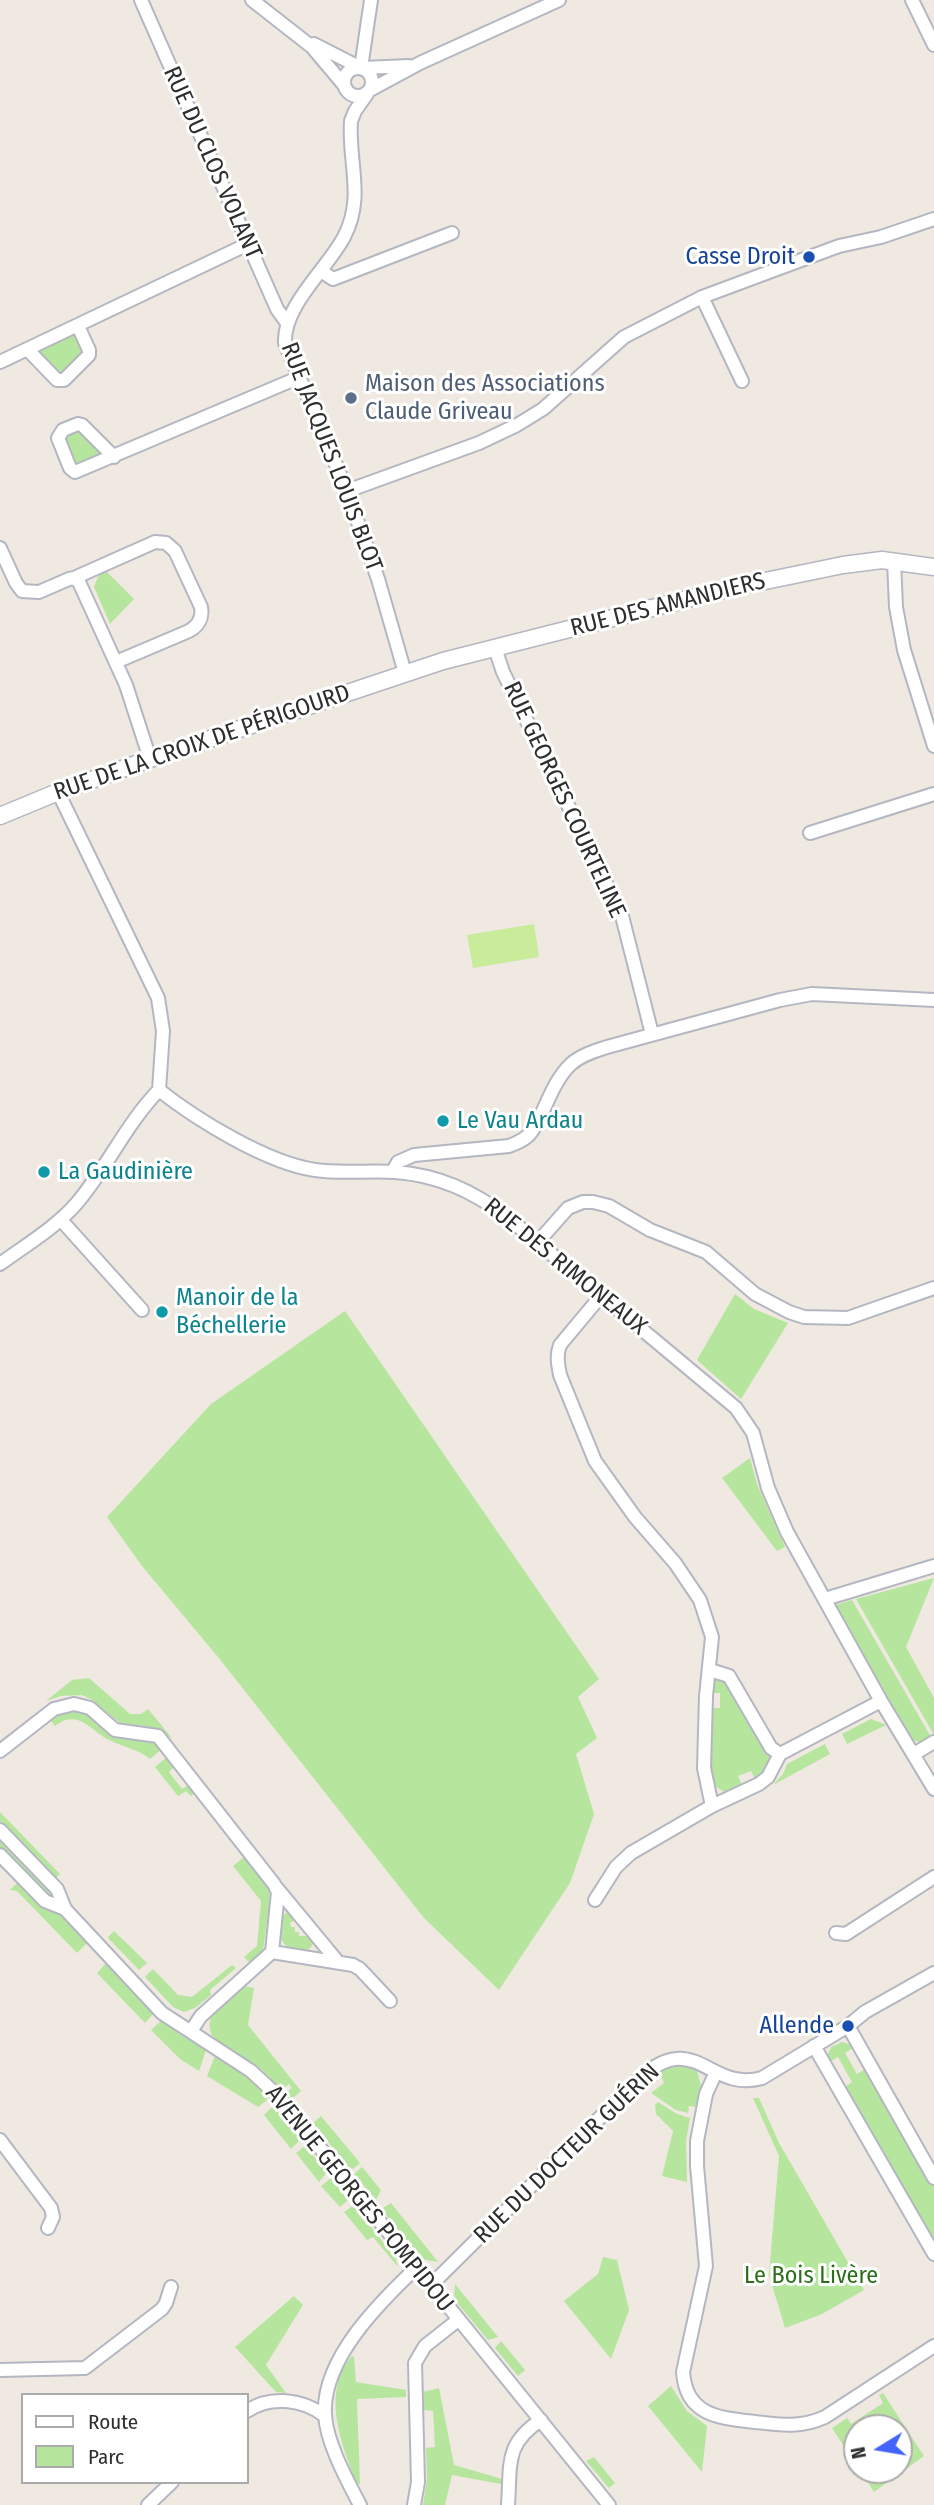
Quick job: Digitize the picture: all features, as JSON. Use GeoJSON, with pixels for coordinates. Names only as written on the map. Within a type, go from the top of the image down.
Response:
{"type":"FeatureCollection","features":[{"type":"Feature","properties":{"kind":"street","name":"RUE DU CLOS VOLANT"},"geometry":{"type":"LineString","coordinates":[[141,0],[277,309],[287,323]]}},
{"type":"Feature","properties":{"kind":"street"},"geometry":{"type":"LineString","coordinates":[[252,0],[312,47],[354,95],[369,92],[420,63],[559,0]]}},
{"type":"Feature","properties":{"kind":"street"},"geometry":{"type":"LineString","coordinates":[[361,68],[371,0]]}},
{"type":"Feature","properties":{"kind":"street"},"geometry":{"type":"LineString","coordinates":[[912,0],[934,45]]}},
{"type":"Feature","properties":{"kind":"street"},"geometry":{"type":"LineString","coordinates":[[296,34],[372,76],[369,92]]}},
{"type":"Feature","properties":{"kind":"street"},"geometry":{"type":"LineString","coordinates":[[351,129],[345,87],[348,72],[361,68],[398,67],[420,63]]}},
{"type":"Feature","properties":{"kind":"street","name":"RUE JACQUES LOUIS BLOT"},"geometry":{"type":"LineString","coordinates":[[369,92],[355,111],[351,129],[356,202],[344,238],[292,312],[284,330],[285,343],[347,491],[378,579],[405,673]]}},
{"type":"Feature","properties":{"kind":"street"},"geometry":{"type":"LineString","coordinates":[[347,491],[479,443],[517,425],[543,409],[624,337],[702,297],[839,246],[893,233],[934,219]]}},
{"type":"Feature","properties":{"kind":"street"},"geometry":{"type":"LineString","coordinates":[[321,271],[333,279],[452,233]]}},
{"type":"Feature","properties":{"kind":"street"},"geometry":{"type":"LineString","coordinates":[[0,362],[248,244]]}},
{"type":"Feature","properties":{"kind":"street"},"geometry":{"type":"LineString","coordinates":[[702,297],[742,381]]}},
{"type":"Feature","properties":{"kind":"street"},"geometry":{"type":"LineString","coordinates":[[27,349],[57,380],[64,380],[89,355],[78,327]]}},
{"type":"Feature","properties":{"kind":"street"},"geometry":{"type":"LineString","coordinates":[[114,457],[82,425],[63,430],[58,438],[70,468],[75,472],[114,457],[300,377]]}},
{"type":"Feature","properties":{"kind":"street"},"geometry":{"type":"LineString","coordinates":[[0,548],[22,590],[39,592],[155,542],[166,542],[175,551],[201,607],[201,617],[198,624],[189,631],[116,662]]}},
{"type":"Feature","properties":{"kind":"street","name":"RUE DES AMANDIERS"},"geometry":{"type":"LineString","coordinates":[[405,673],[730,588],[863,561],[894,561],[934,567]]}},
{"type":"Feature","properties":{"kind":"street"},"geometry":{"type":"LineString","coordinates":[[894,561],[896,607],[904,650],[934,746]]}},
{"type":"Feature","properties":{"kind":"street"},"geometry":{"type":"LineString","coordinates":[[74,578],[79,582],[116,662],[133,704],[150,759]]}},
{"type":"Feature","properties":{"kind":"street","name":"RUE GEORGES COURTELINE"},"geometry":{"type":"LineString","coordinates":[[495,648],[503,672],[622,916],[652,1034]]}},
{"type":"Feature","properties":{"kind":"street","name":"RUE DE LA CROIX DE PÉRIGOURD"},"geometry":{"type":"LineString","coordinates":[[0,816],[150,759],[405,673]]}},
{"type":"Feature","properties":{"kind":"street"},"geometry":{"type":"LineString","coordinates":[[0,1264],[61,1220],[90,1187],[140,1110],[159,1090],[163,1031],[158,998],[58,792]]}},
{"type":"Feature","properties":{"kind":"street"},"geometry":{"type":"LineString","coordinates":[[810,833],[934,794]]}},
{"type":"Feature","properties":{"kind":"street"},"geometry":{"type":"LineString","coordinates":[[393,1171],[398,1162],[414,1155],[519,1143],[531,1133],[563,1073],[573,1062],[588,1054],[652,1034],[812,994],[934,1000]]}},
{"type":"Feature","properties":{"kind":"street","name":"RUE DES RIMONEAUX"},"geometry":{"type":"LineString","coordinates":[[159,1090],[244,1144],[290,1165],[341,1173],[393,1171],[446,1181],[471,1192],[507,1217],[736,1408],[748,1424],[778,1512],[881,1702],[934,1789]]}},
{"type":"Feature","properties":{"kind":"street"},"geometry":{"type":"LineString","coordinates":[[537,1243],[568,1208],[575,1204],[593,1202],[609,1206],[650,1230],[706,1252],[717,1258],[755,1294],[804,1317],[832,1319],[859,1316],[934,1288]]}},
{"type":"Feature","properties":{"kind":"street"},"geometry":{"type":"LineString","coordinates":[[61,1220],[142,1310]]}},
{"type":"Feature","properties":{"kind":"street"},"geometry":{"type":"LineString","coordinates":[[600,1297],[560,1345],[557,1353],[560,1375],[595,1461],[635,1517],[675,1563],[700,1600],[712,1637],[706,1696],[704,1768],[712,1806]]}},
{"type":"Feature","properties":{"kind":"street"},"geometry":{"type":"LineString","coordinates":[[825,1599],[934,1566]]}},
{"type":"Feature","properties":{"kind":"street"},"geometry":{"type":"LineString","coordinates":[[710,1670],[729,1675],[771,1748],[780,1754]]}},
{"type":"Feature","properties":{"kind":"street"},"geometry":{"type":"LineString","coordinates":[[595,1900],[615,1867],[631,1853],[712,1806],[759,1784],[768,1777],[780,1754],[881,1702]]}},
{"type":"Feature","properties":{"kind":"street"},"geometry":{"type":"LineString","coordinates":[[0,1751],[54,1709],[74,1704],[90,1708],[115,1730],[158,1736],[338,1962]]}},
{"type":"Feature","properties":{"kind":"street"},"geometry":{"type":"LineString","coordinates":[[914,1754],[934,1742]]}},
{"type":"Feature","properties":{"kind":"street","name":"AVENUE GEORGES POMPIDOU"},"geometry":{"type":"LineString","coordinates":[[0,1830],[58,1889],[65,1909],[162,2013],[251,2071],[279,2096],[609,2505]]}},
{"type":"Feature","properties":{"kind":"street"},"geometry":{"type":"LineString","coordinates":[[0,1855],[45,1901],[65,1909]]}},
{"type":"Feature","properties":{"kind":"street"},"geometry":{"type":"LineString","coordinates":[[836,1933],[846,1934],[934,1877]]}},
{"type":"Feature","properties":{"kind":"street"},"geometry":{"type":"LineString","coordinates":[[191,2031],[201,2016],[272,1952],[278,1892],[274,1884]]}},
{"type":"Feature","properties":{"kind":"street"},"geometry":{"type":"LineString","coordinates":[[272,1952],[338,1962],[360,1969],[390,2001]]}},
{"type":"Feature","properties":{"kind":"street","name":"RUE DU DOCTEUR GUÉRIN"},"geometry":{"type":"LineString","coordinates":[[431,2285],[645,2073],[663,2062],[676,2059],[695,2060],[732,2079],[752,2081],[768,2075],[848,2026],[865,2012],[934,1973]]}},
{"type":"Feature","properties":{"kind":"street"},"geometry":{"type":"LineString","coordinates":[[848,2026],[934,2178]]}},
{"type":"Feature","properties":{"kind":"street"},"geometry":{"type":"LineString","coordinates":[[814,2046],[934,2254]]}},
{"type":"Feature","properties":{"kind":"street"},"geometry":{"type":"LineString","coordinates":[[716,2072],[706,2094],[697,2141],[696,2166],[706,2266],[683,2372],[685,2386],[692,2400],[704,2411],[723,2419],[789,2426],[807,2424],[825,2417],[934,2346]]}},
{"type":"Feature","properties":{"kind":"street"},"geometry":{"type":"LineString","coordinates":[[0,2140],[51,2208],[53,2217],[48,2228]]}},
{"type":"Feature","properties":{"kind":"street"},"geometry":{"type":"LineString","coordinates":[[359,2505],[337,2456],[325,2416],[328,2395],[337,2364],[350,2341],[388,2294],[417,2267]]}},
{"type":"Feature","properties":{"kind":"street"},"geometry":{"type":"LineString","coordinates":[[0,2370],[85,2368],[162,2309],[171,2287]]}},
{"type":"Feature","properties":{"kind":"street"},"geometry":{"type":"LineString","coordinates":[[414,2505],[418,2482],[415,2363],[425,2346],[458,2320]]}},
{"type":"Feature","properties":{"kind":"street"},"geometry":{"type":"LineString","coordinates":[[248,2411],[266,2402],[289,2401],[325,2416]]}},
{"type":"Feature","properties":{"kind":"street"},"geometry":{"type":"LineString","coordinates":[[508,2505],[514,2447],[523,2433],[541,2420]]}},
{"type":"Feature","properties":{"kind":"street"},"geometry":{"type":"LineString","coordinates":[[148,2505],[170,2484]]}},
{"type":"Feature","properties":{"kind":"green space"},"geometry":{"type":"Polygon","coordinates":[[[74,333],[84,350],[83,354],[64,373],[56,372],[39,352],[40,349],[74,333]]]}},
{"type":"Feature","properties":{"kind":"green space"},"geometry":{"type":"Polygon","coordinates":[[[77,430],[104,453],[83,465],[73,465],[65,439],[77,430]]]}},
{"type":"Feature","properties":{"kind":"green space"},"geometry":{"type":"Polygon","coordinates":[[[106,571],[134,599],[110,624],[94,587],[99,574],[106,571]]]}},
{"type":"Feature","properties":{"kind":"green space"},"geometry":{"type":"Polygon","coordinates":[[[534,924],[539,957],[473,968],[467,935],[534,924]]]}},
{"type":"Feature","properties":{"kind":"green space"},"geometry":{"type":"Polygon","coordinates":[[[735,1294],[754,1309],[788,1323],[741,1399],[697,1360],[735,1294]]]}},
{"type":"Feature","properties":{"kind":"green space"},"geometry":{"type":"Polygon","coordinates":[[[345,1311],[599,1679],[578,1697],[597,1738],[576,1754],[594,1814],[570,1883],[499,1990],[424,1918],[218,1657],[142,1566],[107,1517],[211,1404],[345,1311]]]}},
{"type":"Feature","properties":{"kind":"green space"},"geometry":{"type":"Polygon","coordinates":[[[750,1458],[757,1484],[785,1547],[777,1551],[722,1478],[750,1458]]]}},
{"type":"Feature","properties":{"kind":"green space"},"geometry":{"type":"Polygon","coordinates":[[[934,1578],[906,1647],[934,1698],[934,1735],[856,1599],[934,1578]]]}},
{"type":"Feature","properties":{"kind":"green space"},"geometry":{"type":"Polygon","coordinates":[[[852,1600],[931,1737],[928,1739],[918,1742],[911,1738],[836,1605],[852,1600]]]}},
{"type":"Feature","properties":{"kind":"green space"},"geometry":{"type":"Polygon","coordinates":[[[715,1676],[727,1679],[771,1760],[764,1774],[755,1779],[751,1771],[738,1776],[742,1785],[724,1792],[711,1783],[712,1708],[720,1708],[720,1693],[712,1693],[712,1679],[715,1676]]]}},
{"type":"Feature","properties":{"kind":"green space"},"geometry":{"type":"Polygon","coordinates":[[[89,1678],[130,1714],[141,1714],[148,1709],[172,1738],[149,1727],[120,1723],[82,1695],[61,1696],[46,1701],[72,1680],[89,1678]]]}},
{"type":"Feature","properties":{"kind":"green space"},"geometry":{"type":"Polygon","coordinates":[[[79,1709],[114,1734],[149,1740],[162,1749],[150,1759],[109,1740],[77,1720],[63,1721],[55,1726],[49,1718],[55,1713],[79,1709]]]}},
{"type":"Feature","properties":{"kind":"green space"},"geometry":{"type":"Polygon","coordinates":[[[871,1719],[886,1725],[847,1744],[842,1734],[871,1719]]]}},
{"type":"Feature","properties":{"kind":"green space"},"geometry":{"type":"Polygon","coordinates":[[[825,1744],[830,1754],[773,1785],[783,1774],[787,1764],[825,1744]]]}},
{"type":"Feature","properties":{"kind":"green space"},"geometry":{"type":"Polygon","coordinates":[[[168,1756],[176,1765],[169,1772],[182,1789],[190,1784],[197,1792],[191,1796],[186,1791],[178,1796],[155,1767],[168,1756]]]}},
{"type":"Feature","properties":{"kind":"green space"},"geometry":{"type":"Polygon","coordinates":[[[0,1812],[60,1874],[56,1878],[0,1821],[0,1812]]]}},
{"type":"Feature","properties":{"kind":"green space"},"geometry":{"type":"Polygon","coordinates":[[[0,1835],[54,1894],[51,1897],[47,1897],[0,1849],[0,1835]]]}},
{"type":"Feature","properties":{"kind":"green space"},"geometry":{"type":"Polygon","coordinates":[[[244,1857],[265,1883],[270,1901],[263,1950],[249,1962],[244,1957],[257,1946],[261,1901],[233,1866],[244,1857]]]}},
{"type":"Feature","properties":{"kind":"green space"},"geometry":{"type":"Polygon","coordinates":[[[19,1881],[64,1917],[88,1942],[77,1953],[17,1891],[10,1890],[19,1881]]]}},
{"type":"Feature","properties":{"kind":"green space"},"geometry":{"type":"Polygon","coordinates":[[[286,1913],[293,1913],[298,1918],[290,1923],[291,1927],[295,1927],[295,1932],[299,1932],[299,1936],[312,1936],[314,1941],[309,1949],[302,1952],[294,1950],[286,1946],[281,1939],[279,1921],[286,1913]]]}},
{"type":"Feature","properties":{"kind":"green space"},"geometry":{"type":"Polygon","coordinates":[[[114,1931],[147,1963],[139,1970],[108,1937],[114,1931]]]}},
{"type":"Feature","properties":{"kind":"green space"},"geometry":{"type":"Polygon","coordinates":[[[107,1962],[155,2012],[145,2023],[97,1973],[107,1962]]]}},
{"type":"Feature","properties":{"kind":"green space"},"geometry":{"type":"Polygon","coordinates":[[[232,1965],[236,1968],[210,1990],[211,1995],[195,2008],[184,2012],[173,2007],[145,1977],[153,1969],[178,1995],[192,1997],[232,1965]]]}},
{"type":"Feature","properties":{"kind":"green space"},"geometry":{"type":"Polygon","coordinates":[[[243,1986],[254,1988],[248,2025],[301,2091],[292,2099],[287,2092],[292,2088],[289,2084],[281,2090],[262,2070],[214,2039],[210,2030],[210,2022],[216,2008],[243,1986]]]}},
{"type":"Feature","properties":{"kind":"green space"},"geometry":{"type":"Polygon","coordinates":[[[162,2020],[206,2050],[199,2071],[180,2059],[151,2030],[162,2020]]]}},
{"type":"Feature","properties":{"kind":"green space"},"geometry":{"type":"Polygon","coordinates":[[[842,2042],[853,2048],[845,2053],[857,2074],[865,2069],[934,2187],[934,2243],[845,2087],[852,2082],[838,2057],[830,2062],[828,2054],[831,2047],[842,2042]]]}},
{"type":"Feature","properties":{"kind":"green space"},"geometry":{"type":"Polygon","coordinates":[[[215,2056],[247,2075],[267,2093],[267,2100],[258,2107],[207,2076],[215,2056]]]}},
{"type":"Feature","properties":{"kind":"green space"},"geometry":{"type":"Polygon","coordinates":[[[683,2064],[697,2071],[702,2088],[697,2107],[689,2106],[688,2113],[676,2110],[651,2093],[664,2083],[659,2070],[665,2066],[683,2064]]]}},
{"type":"Feature","properties":{"kind":"green space","name":"Le Bois Livère"},"geometry":{"type":"Polygon","coordinates":[[[753,2098],[759,2098],[779,2143],[864,2290],[822,2314],[785,2328],[769,2275],[779,2156],[753,2098]]]}},
{"type":"Feature","properties":{"kind":"green space"},"geometry":{"type":"Polygon","coordinates":[[[658,2102],[677,2114],[690,2118],[686,2141],[687,2182],[662,2176],[673,2131],[656,2114],[655,2105],[658,2102]]]}},
{"type":"Feature","properties":{"kind":"green space"},"geometry":{"type":"Polygon","coordinates":[[[271,2108],[275,2108],[301,2139],[291,2149],[264,2115],[271,2108]]]}},
{"type":"Feature","properties":{"kind":"green space"},"geometry":{"type":"Polygon","coordinates":[[[321,2116],[360,2163],[353,2169],[349,2168],[313,2123],[321,2116]]]}},
{"type":"Feature","properties":{"kind":"green space"},"geometry":{"type":"Polygon","coordinates":[[[305,2146],[327,2172],[319,2182],[296,2153],[305,2146]]]}},
{"type":"Feature","properties":{"kind":"green space"},"geometry":{"type":"Polygon","coordinates":[[[362,2167],[381,2190],[376,2200],[354,2174],[362,2167]]]}},
{"type":"Feature","properties":{"kind":"green space"},"geometry":{"type":"Polygon","coordinates":[[[331,2178],[348,2200],[340,2207],[321,2186],[331,2178]]]}},
{"type":"Feature","properties":{"kind":"green space"},"geometry":{"type":"Polygon","coordinates":[[[391,2203],[438,2262],[422,2259],[381,2209],[391,2203]]]}},
{"type":"Feature","properties":{"kind":"green space"},"geometry":{"type":"Polygon","coordinates":[[[354,2205],[396,2259],[398,2267],[373,2237],[367,2240],[344,2212],[354,2205]]]}},
{"type":"Feature","properties":{"kind":"green space"},"geometry":{"type":"Polygon","coordinates":[[[603,2257],[617,2260],[629,2310],[611,2359],[564,2301],[598,2274],[603,2257]]]}},
{"type":"Feature","properties":{"kind":"green space"},"geometry":{"type":"Polygon","coordinates":[[[455,2284],[498,2337],[488,2340],[454,2299],[455,2284]]]}},
{"type":"Feature","properties":{"kind":"green space"},"geometry":{"type":"Polygon","coordinates":[[[294,2296],[303,2305],[266,2365],[286,2393],[276,2392],[235,2347],[294,2296]]]}},
{"type":"Feature","properties":{"kind":"green space"},"geometry":{"type":"Polygon","coordinates":[[[501,2341],[525,2370],[518,2376],[495,2348],[501,2341]]]}},
{"type":"Feature","properties":{"kind":"green space"},"geometry":{"type":"Polygon","coordinates":[[[352,2356],[356,2382],[406,2390],[406,2397],[357,2399],[360,2484],[357,2484],[340,2433],[336,2401],[337,2385],[352,2356]]]}},
{"type":"Feature","properties":{"kind":"green space"},"geometry":{"type":"Polygon","coordinates":[[[671,2386],[687,2411],[707,2426],[702,2472],[648,2406],[671,2386]]]}},
{"type":"Feature","properties":{"kind":"green space"},"geometry":{"type":"Polygon","coordinates":[[[439,2388],[454,2465],[502,2479],[501,2484],[452,2475],[445,2505],[423,2505],[427,2479],[426,2448],[435,2447],[433,2411],[424,2410],[423,2392],[439,2388]]]}},
{"type":"Feature","properties":{"kind":"green space"},"geometry":{"type":"Polygon","coordinates":[[[883,2393],[897,2414],[866,2414],[883,2403],[879,2395],[883,2393]]]}},
{"type":"Feature","properties":{"kind":"green space"},"geometry":{"type":"Polygon","coordinates":[[[843,2421],[843,2445],[832,2428],[843,2421]]]}},
{"type":"Feature","properties":{"kind":"green space"},"geometry":{"type":"Polygon","coordinates":[[[913,2439],[924,2456],[913,2464],[913,2439]]]}},
{"type":"Feature","properties":{"kind":"green space"},"geometry":{"type":"Polygon","coordinates":[[[594,2457],[615,2483],[609,2488],[586,2461],[594,2457]]]}},
{"type":"Feature","properties":{"kind":"green space"},"geometry":{"type":"Polygon","coordinates":[[[869,2484],[885,2484],[874,2492],[869,2484]]]}},
{"type":"Feature","properties":{"kind":"place","name":"Casse Droit"},"geometry":{"type":"Point","coordinates":[809,257]}},
{"type":"Feature","properties":{"kind":"place","name":"Maison des Associations Claude Griveau"},"geometry":{"type":"Point","coordinates":[351,398]}},
{"type":"Feature","properties":{"kind":"place","name":"Le Vau Ardau"},"geometry":{"type":"Point","coordinates":[443,1121]}},
{"type":"Feature","properties":{"kind":"place","name":"La Gaudinière"},"geometry":{"type":"Point","coordinates":[44,1172]}},
{"type":"Feature","properties":{"kind":"place","name":"Manoir de la Béchellerie"},"geometry":{"type":"Point","coordinates":[162,1312]}},
{"type":"Feature","properties":{"kind":"place","name":"Allende"},"geometry":{"type":"Point","coordinates":[848,2026]}}]}
